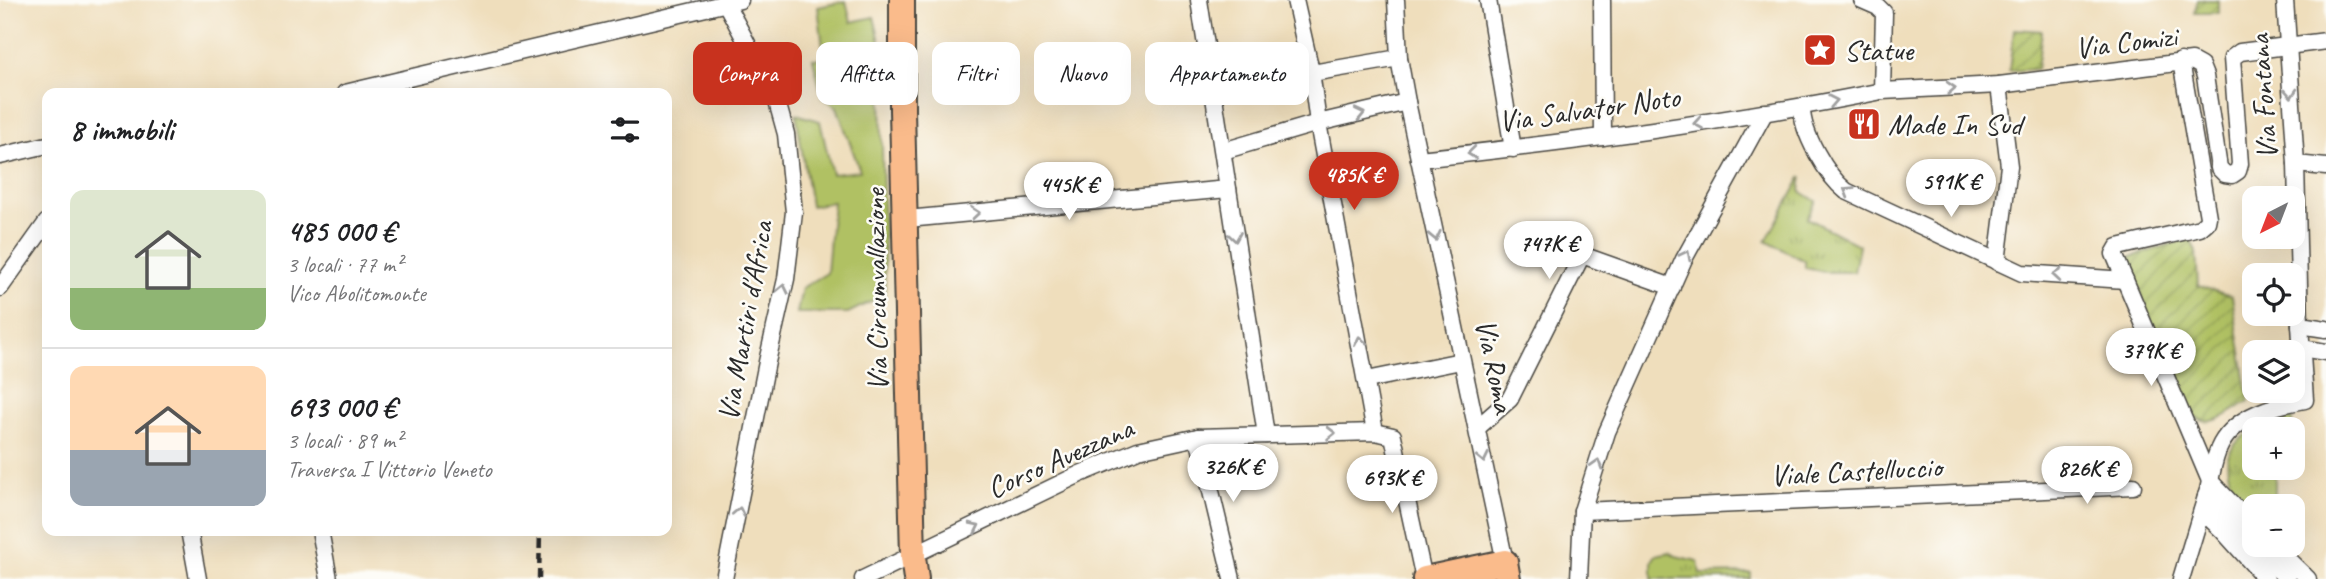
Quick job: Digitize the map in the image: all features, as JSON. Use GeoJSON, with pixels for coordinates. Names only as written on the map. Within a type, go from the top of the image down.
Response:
{"type":"FeatureCollection","features":[{"type":"Feature","properties":{"kind":"main road","name":"Via Circumvallazione"},"geometry":{"type":"LineString","coordinates":[[902,0],[902,110],[915,568]]}},
{"type":"Feature","properties":{"kind":"main road"},"geometry":{"type":"LineString","coordinates":[[1424,579],[1507,571]]}},
{"type":"Feature","properties":{"kind":"street"},"geometry":{"type":"LineString","coordinates":[[1199,0],[1206,42]]}},
{"type":"Feature","properties":{"kind":"street"},"geometry":{"type":"LineString","coordinates":[[1295,0],[1311,71],[1318,123],[1375,432],[1393,436],[1424,579]]}},
{"type":"Feature","properties":{"kind":"street","name":"Via Roma"},"geometry":{"type":"LineString","coordinates":[[1396,0],[1399,58],[1407,103],[1507,571]]}},
{"type":"Feature","properties":{"kind":"street"},"geometry":{"type":"LineString","coordinates":[[1488,0],[1513,149]]}},
{"type":"Feature","properties":{"kind":"street"},"geometry":{"type":"LineString","coordinates":[[1602,0],[1603,138]]}},
{"type":"Feature","properties":{"kind":"street"},"geometry":{"type":"LineString","coordinates":[[1862,0],[1878,7],[1884,13],[1882,91]]}},
{"type":"Feature","properties":{"kind":"street","name":"Via Fontana"},"geometry":{"type":"LineString","coordinates":[[2285,0],[2296,164],[2298,263]]}},
{"type":"Feature","properties":{"kind":"street"},"geometry":{"type":"LineString","coordinates":[[365,88],[518,50],[661,20],[730,1]]}},
{"type":"Feature","properties":{"kind":"street","name":"Via Martiri d'Africa"},"geometry":{"type":"LineString","coordinates":[[724,579],[786,279],[794,212],[786,134],[776,98],[730,1]]}},
{"type":"Feature","properties":{"kind":"street"},"geometry":{"type":"LineString","coordinates":[[2288,46],[2326,41]]}},
{"type":"Feature","properties":{"kind":"street","name":"Via Comizi"},"geometry":{"type":"LineString","coordinates":[[1802,107],[1882,91],[1999,85],[2181,61],[2197,63],[2204,71],[2219,168],[2224,174],[2232,175],[2238,171],[2240,164],[2232,58],[2240,52],[2288,46]]}},
{"type":"Feature","properties":{"kind":"street"},"geometry":{"type":"LineString","coordinates":[[1311,71],[1399,58]]}},
{"type":"Feature","properties":{"kind":"street"},"geometry":{"type":"LineString","coordinates":[[2181,61],[2207,222],[2200,228],[2118,247],[2114,254],[2206,496],[2222,530],[2266,579]]}},
{"type":"Feature","properties":{"kind":"street"},"geometry":{"type":"LineString","coordinates":[[1997,262],[2009,166],[1999,85]]}},
{"type":"Feature","properties":{"kind":"street"},"geometry":{"type":"LineString","coordinates":[[1223,151],[1318,123],[1407,103]]}},
{"type":"Feature","properties":{"kind":"street"},"geometry":{"type":"LineString","coordinates":[[1215,105],[1266,435]]}},
{"type":"Feature","properties":{"kind":"street"},"geometry":{"type":"LineString","coordinates":[[1802,107],[1802,118],[1826,171],[1846,191],[2022,272],[2125,280]]}},
{"type":"Feature","properties":{"kind":"street","name":"Via Salvator Noto"},"geometry":{"type":"LineString","coordinates":[[1419,159],[1603,138],[1802,107]]}},
{"type":"Feature","properties":{"kind":"street"},"geometry":{"type":"LineString","coordinates":[[1579,579],[1583,511],[1607,432],[1684,260],[1765,112]]}},
{"type":"Feature","properties":{"kind":"street"},"geometry":{"type":"LineString","coordinates":[[0,156],[42,146]]}},
{"type":"Feature","properties":{"kind":"street"},"geometry":{"type":"LineString","coordinates":[[2296,164],[2326,167]]}},
{"type":"Feature","properties":{"kind":"street"},"geometry":{"type":"LineString","coordinates":[[907,219],[1228,189]]}},
{"type":"Feature","properties":{"kind":"street"},"geometry":{"type":"LineString","coordinates":[[0,288],[42,229]]}},
{"type":"Feature","properties":{"kind":"street"},"geometry":{"type":"LineString","coordinates":[[1477,428],[1510,399],[1582,256],[1672,287]]}},
{"type":"Feature","properties":{"kind":"street"},"geometry":{"type":"LineString","coordinates":[[2305,326],[2326,329]]}},
{"type":"Feature","properties":{"kind":"street"},"geometry":{"type":"LineString","coordinates":[[2305,349],[2326,352]]}},
{"type":"Feature","properties":{"kind":"street"},"geometry":{"type":"LineString","coordinates":[[1367,380],[1461,361]]}},
{"type":"Feature","properties":{"kind":"street","name":"Via Fontana"},"geometry":{"type":"LineString","coordinates":[[2206,496],[2215,457],[2222,442],[2238,425],[2277,404],[2284,403]]}},
{"type":"Feature","properties":{"kind":"street","name":"Corso Avezzana"},"geometry":{"type":"LineString","coordinates":[[863,579],[915,568],[1080,474],[1138,450],[1198,437],[1375,432]]}},
{"type":"Feature","properties":{"kind":"street"},"geometry":{"type":"LineString","coordinates":[[1198,437],[1232,579]]}},
{"type":"Feature","properties":{"kind":"street","name":"Viale Castelluccio"},"geometry":{"type":"LineString","coordinates":[[1583,511],[2133,486]]}},
{"type":"Feature","properties":{"kind":"street"},"geometry":{"type":"LineString","coordinates":[[2206,496],[2242,519]]}},
{"type":"Feature","properties":{"kind":"street"},"geometry":{"type":"LineString","coordinates":[[2206,496],[2242,532]]}},
{"type":"Feature","properties":{"kind":"street"},"geometry":{"type":"LineString","coordinates":[[2181,579],[2206,496]]}},
{"type":"Feature","properties":{"kind":"street"},"geometry":{"type":"LineString","coordinates":[[190,536],[198,579]]}},
{"type":"Feature","properties":{"kind":"street"},"geometry":{"type":"LineString","coordinates":[[321,536],[329,579]]}},
{"type":"Feature","properties":{"kind":"street"},"geometry":{"type":"LineString","coordinates":[[2266,557],[2287,579]]}},
{"type":"Feature","properties":{"kind":"street"},"geometry":{"type":"LineString","coordinates":[[2285,557],[2308,579]]}},
{"type":"Feature","properties":{"kind":"green space"},"geometry":{"type":"Polygon","coordinates":[[[2198,0],[2218,0],[2218,13],[2194,13],[2198,0]]]}},
{"type":"Feature","properties":{"kind":"green space"},"geometry":{"type":"Polygon","coordinates":[[[846,1],[851,22],[874,17],[880,42],[822,42],[818,7],[846,1]]]}},
{"type":"Feature","properties":{"kind":"green space"},"geometry":{"type":"Polygon","coordinates":[[[2014,29],[2042,31],[2037,69],[2009,71],[2014,29]]]}},
{"type":"Feature","properties":{"kind":"green space"},"geometry":{"type":"Polygon","coordinates":[[[834,105],[881,105],[885,295],[848,313],[797,313],[802,288],[827,273],[833,202],[811,206],[796,114],[820,121],[832,174],[860,171],[834,105]]]}},
{"type":"Feature","properties":{"kind":"green space"},"geometry":{"type":"Polygon","coordinates":[[[1802,176],[1800,191],[1816,201],[1807,218],[1859,245],[1854,272],[1824,272],[1805,268],[1805,261],[1766,241],[1802,176]]]}},
{"type":"Feature","properties":{"kind":"green space"},"geometry":{"type":"Polygon","coordinates":[[[2190,238],[2196,252],[2198,286],[2232,296],[2242,358],[2242,403],[2246,403],[2223,417],[2207,421],[2199,420],[2182,406],[2128,258],[2190,238]]]}},
{"type":"Feature","properties":{"kind":"green space"},"geometry":{"type":"Polygon","coordinates":[[[2242,438],[2242,480],[2275,480],[2275,494],[2242,494],[2242,503],[2233,487],[2228,469],[2227,461],[2233,447],[2242,438]]]}},
{"type":"Feature","properties":{"kind":"green space"},"geometry":{"type":"Polygon","coordinates":[[[1670,552],[1698,561],[1700,574],[1751,573],[1751,579],[1652,579],[1652,561],[1656,555],[1670,552]]]}},
{"type":"Feature","properties":{"kind":"railway"},"geometry":{"type":"LineString","coordinates":[[539,579],[540,536]]}},
{"type":"Feature","properties":{"kind":"place","name":"Statue"},"geometry":{"type":"Point","coordinates":[1820,50]}},
{"type":"Feature","properties":{"kind":"place","name":"Made In Sud"},"geometry":{"type":"Point","coordinates":[1864,124]}}]}
